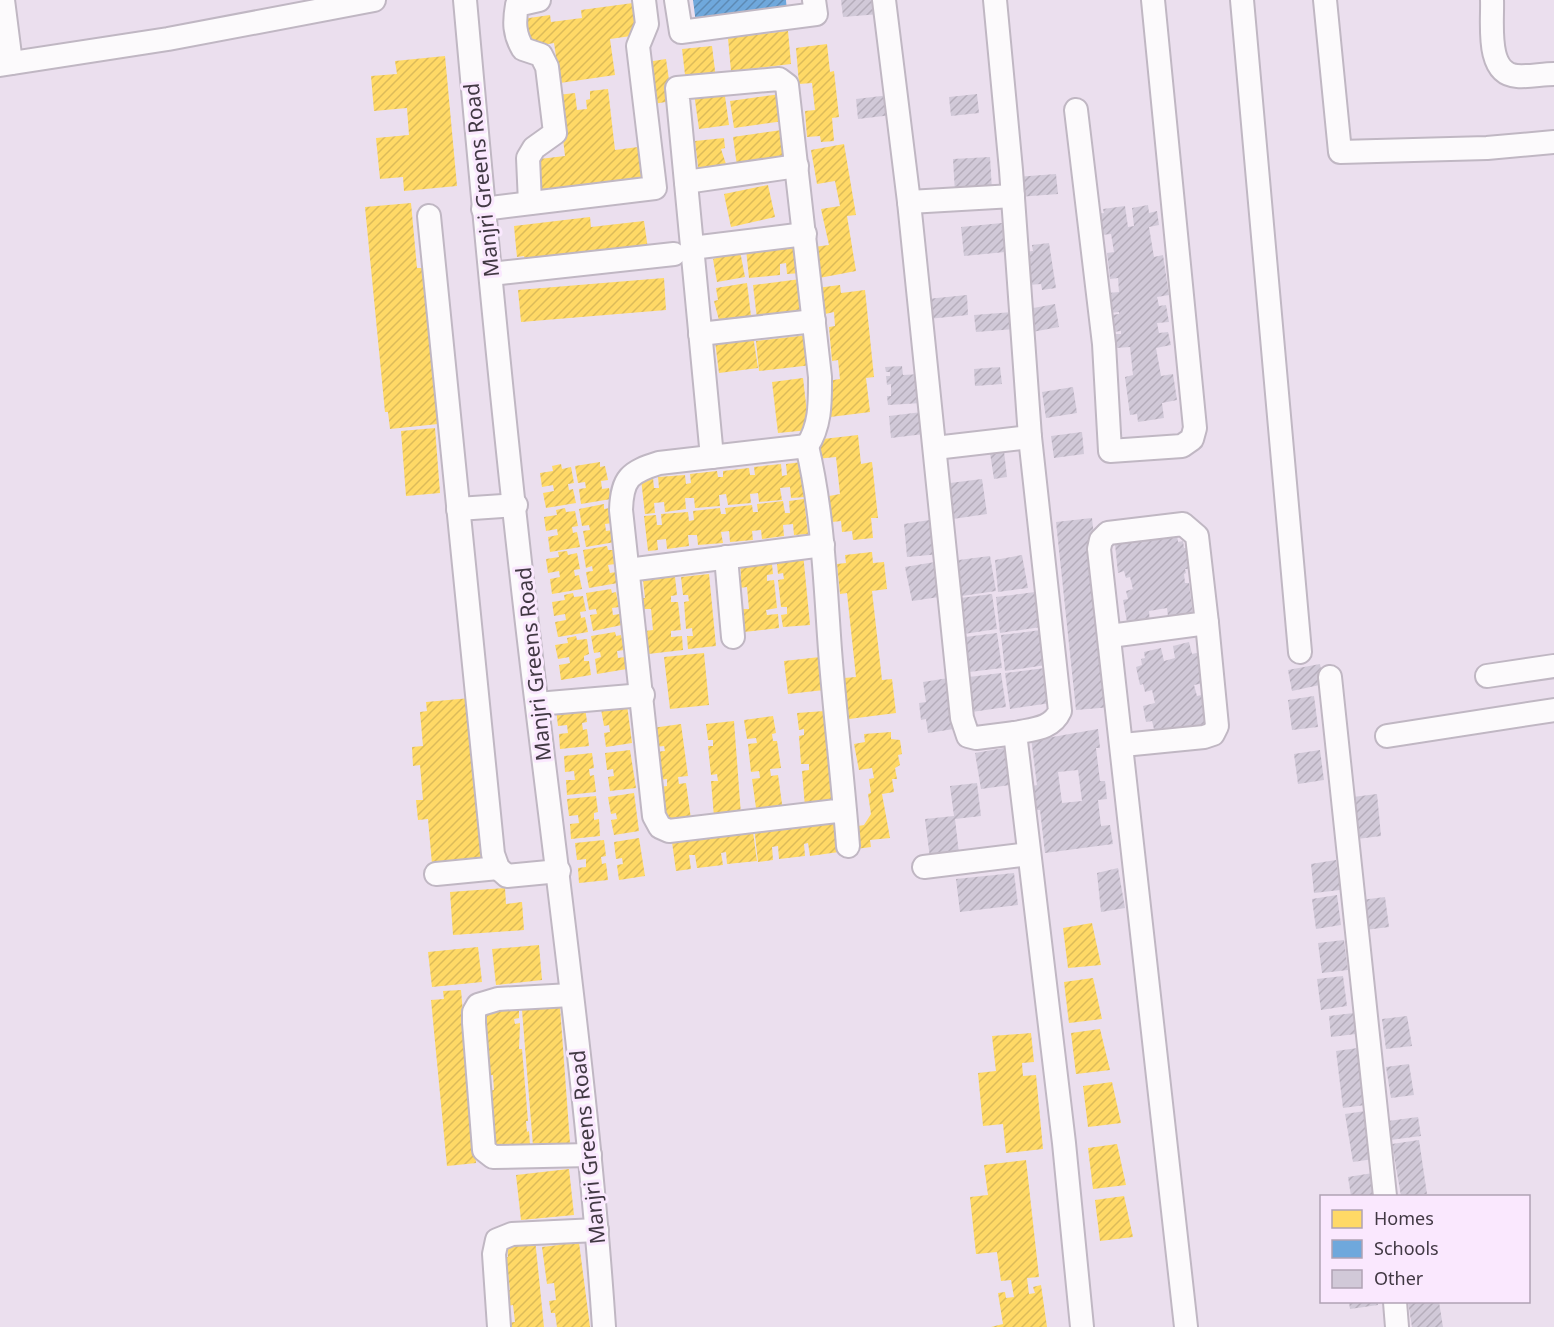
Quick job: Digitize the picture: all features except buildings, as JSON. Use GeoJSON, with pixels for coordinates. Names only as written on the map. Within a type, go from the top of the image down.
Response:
{"type":"FeatureCollection","features":[{"type":"Feature","properties":{"kind":"street"},"geometry":{"type":"LineString","coordinates":[[3,0],[5,64],[168,39],[374,0]]}},
{"type":"Feature","properties":{"kind":"street","name":"Manjri Greens Road"},"geometry":{"type":"LineString","coordinates":[[465,0],[483,209],[537,704],[559,871],[590,1155],[604,1327]]}},
{"type":"Feature","properties":{"kind":"street"},"geometry":{"type":"LineString","coordinates":[[530,203],[528,159],[534,148],[555,133],[547,67],[541,55],[523,49],[515,36],[515,18],[517,5],[539,0]]}},
{"type":"Feature","properties":{"kind":"street"},"geometry":{"type":"LineString","coordinates":[[483,209],[655,188],[638,46],[647,24],[644,0]]}},
{"type":"Feature","properties":{"kind":"street"},"geometry":{"type":"LineString","coordinates":[[676,0],[681,32],[816,14],[814,0]]}},
{"type":"Feature","properties":{"kind":"street"},"geometry":{"type":"LineString","coordinates":[[884,0],[909,202],[964,729],[968,736],[976,738],[1047,726],[1056,720],[1060,711],[1030,437],[1013,196],[995,0]]}},
{"type":"Feature","properties":{"kind":"street"},"geometry":{"type":"LineString","coordinates":[[1076,110],[1104,344],[1110,451],[1182,446],[1192,439],[1195,428],[1153,0]]}},
{"type":"Feature","properties":{"kind":"street"},"geometry":{"type":"LineString","coordinates":[[1242,0],[1300,652]]}},
{"type":"Feature","properties":{"kind":"street"},"geometry":{"type":"LineString","coordinates":[[1325,0],[1340,152],[1487,148],[1554,142]]}},
{"type":"Feature","properties":{"kind":"street"},"geometry":{"type":"LineString","coordinates":[[1492,0],[1495,59],[1503,72],[1515,76],[1554,74]]}},
{"type":"Feature","properties":{"kind":"street"},"geometry":{"type":"LineString","coordinates":[[711,457],[700,334],[683,251],[686,182],[677,88],[779,79],[787,85],[789,93],[814,321],[820,401],[815,434],[807,446],[823,545],[848,846]]}},
{"type":"Feature","properties":{"kind":"street"},"geometry":{"type":"LineString","coordinates":[[686,182],[797,166]]}},
{"type":"Feature","properties":{"kind":"street"},"geometry":{"type":"LineString","coordinates":[[909,202],[1013,196]]}},
{"type":"Feature","properties":{"kind":"street"},"geometry":{"type":"LineString","coordinates":[[429,216],[493,854],[498,868],[507,876],[559,871]]}},
{"type":"Feature","properties":{"kind":"street"},"geometry":{"type":"LineString","coordinates":[[491,274],[805,234]]}},
{"type":"Feature","properties":{"kind":"street"},"geometry":{"type":"LineString","coordinates":[[700,334],[814,321]]}},
{"type":"Feature","properties":{"kind":"street"},"geometry":{"type":"LineString","coordinates":[[934,448],[1030,437]]}},
{"type":"Feature","properties":{"kind":"street"},"geometry":{"type":"LineString","coordinates":[[807,446],[659,463],[639,470],[628,478],[622,491],[621,510],[643,695],[654,816],[660,827],[669,831],[845,810]]}},
{"type":"Feature","properties":{"kind":"street"},"geometry":{"type":"LineString","coordinates":[[458,509],[516,504]]}},
{"type":"Feature","properties":{"kind":"street"},"geometry":{"type":"LineString","coordinates":[[1123,745],[1204,737],[1213,734],[1217,726],[1197,536],[1184,524],[1108,533],[1101,540],[1099,549],[1123,745],[1186,1327]]}},
{"type":"Feature","properties":{"kind":"street"},"geometry":{"type":"LineString","coordinates":[[628,570],[823,545]]}},
{"type":"Feature","properties":{"kind":"street"},"geometry":{"type":"LineString","coordinates":[[726,557],[733,637]]}},
{"type":"Feature","properties":{"kind":"street"},"geometry":{"type":"LineString","coordinates":[[1110,636],[1207,623]]}},
{"type":"Feature","properties":{"kind":"street"},"geometry":{"type":"LineString","coordinates":[[1487,676],[1554,666]]}},
{"type":"Feature","properties":{"kind":"street"},"geometry":{"type":"LineString","coordinates":[[1330,677],[1384,1195]]}},
{"type":"Feature","properties":{"kind":"street"},"geometry":{"type":"LineString","coordinates":[[537,704],[643,695]]}},
{"type":"Feature","properties":{"kind":"street"},"geometry":{"type":"LineString","coordinates":[[1387,736],[1554,710]]}},
{"type":"Feature","properties":{"kind":"street"},"geometry":{"type":"LineString","coordinates":[[1015,733],[1064,1143],[1082,1327]]}},
{"type":"Feature","properties":{"kind":"street"},"geometry":{"type":"LineString","coordinates":[[924,867],[1029,854]]}},
{"type":"Feature","properties":{"kind":"street"},"geometry":{"type":"LineString","coordinates":[[436,874],[498,868]]}},
{"type":"Feature","properties":{"kind":"street"},"geometry":{"type":"LineString","coordinates":[[571,996],[498,999],[478,1005],[474,1012],[484,1150],[493,1156],[590,1155]]}},
{"type":"Feature","properties":{"kind":"street"},"geometry":{"type":"LineString","coordinates":[[499,1327],[494,1254],[497,1240],[512,1234],[597,1230]]}},
{"type":"Feature","properties":{"kind":"street"},"geometry":{"type":"LineString","coordinates":[[1395,1303],[1397,1327]]}}]}
